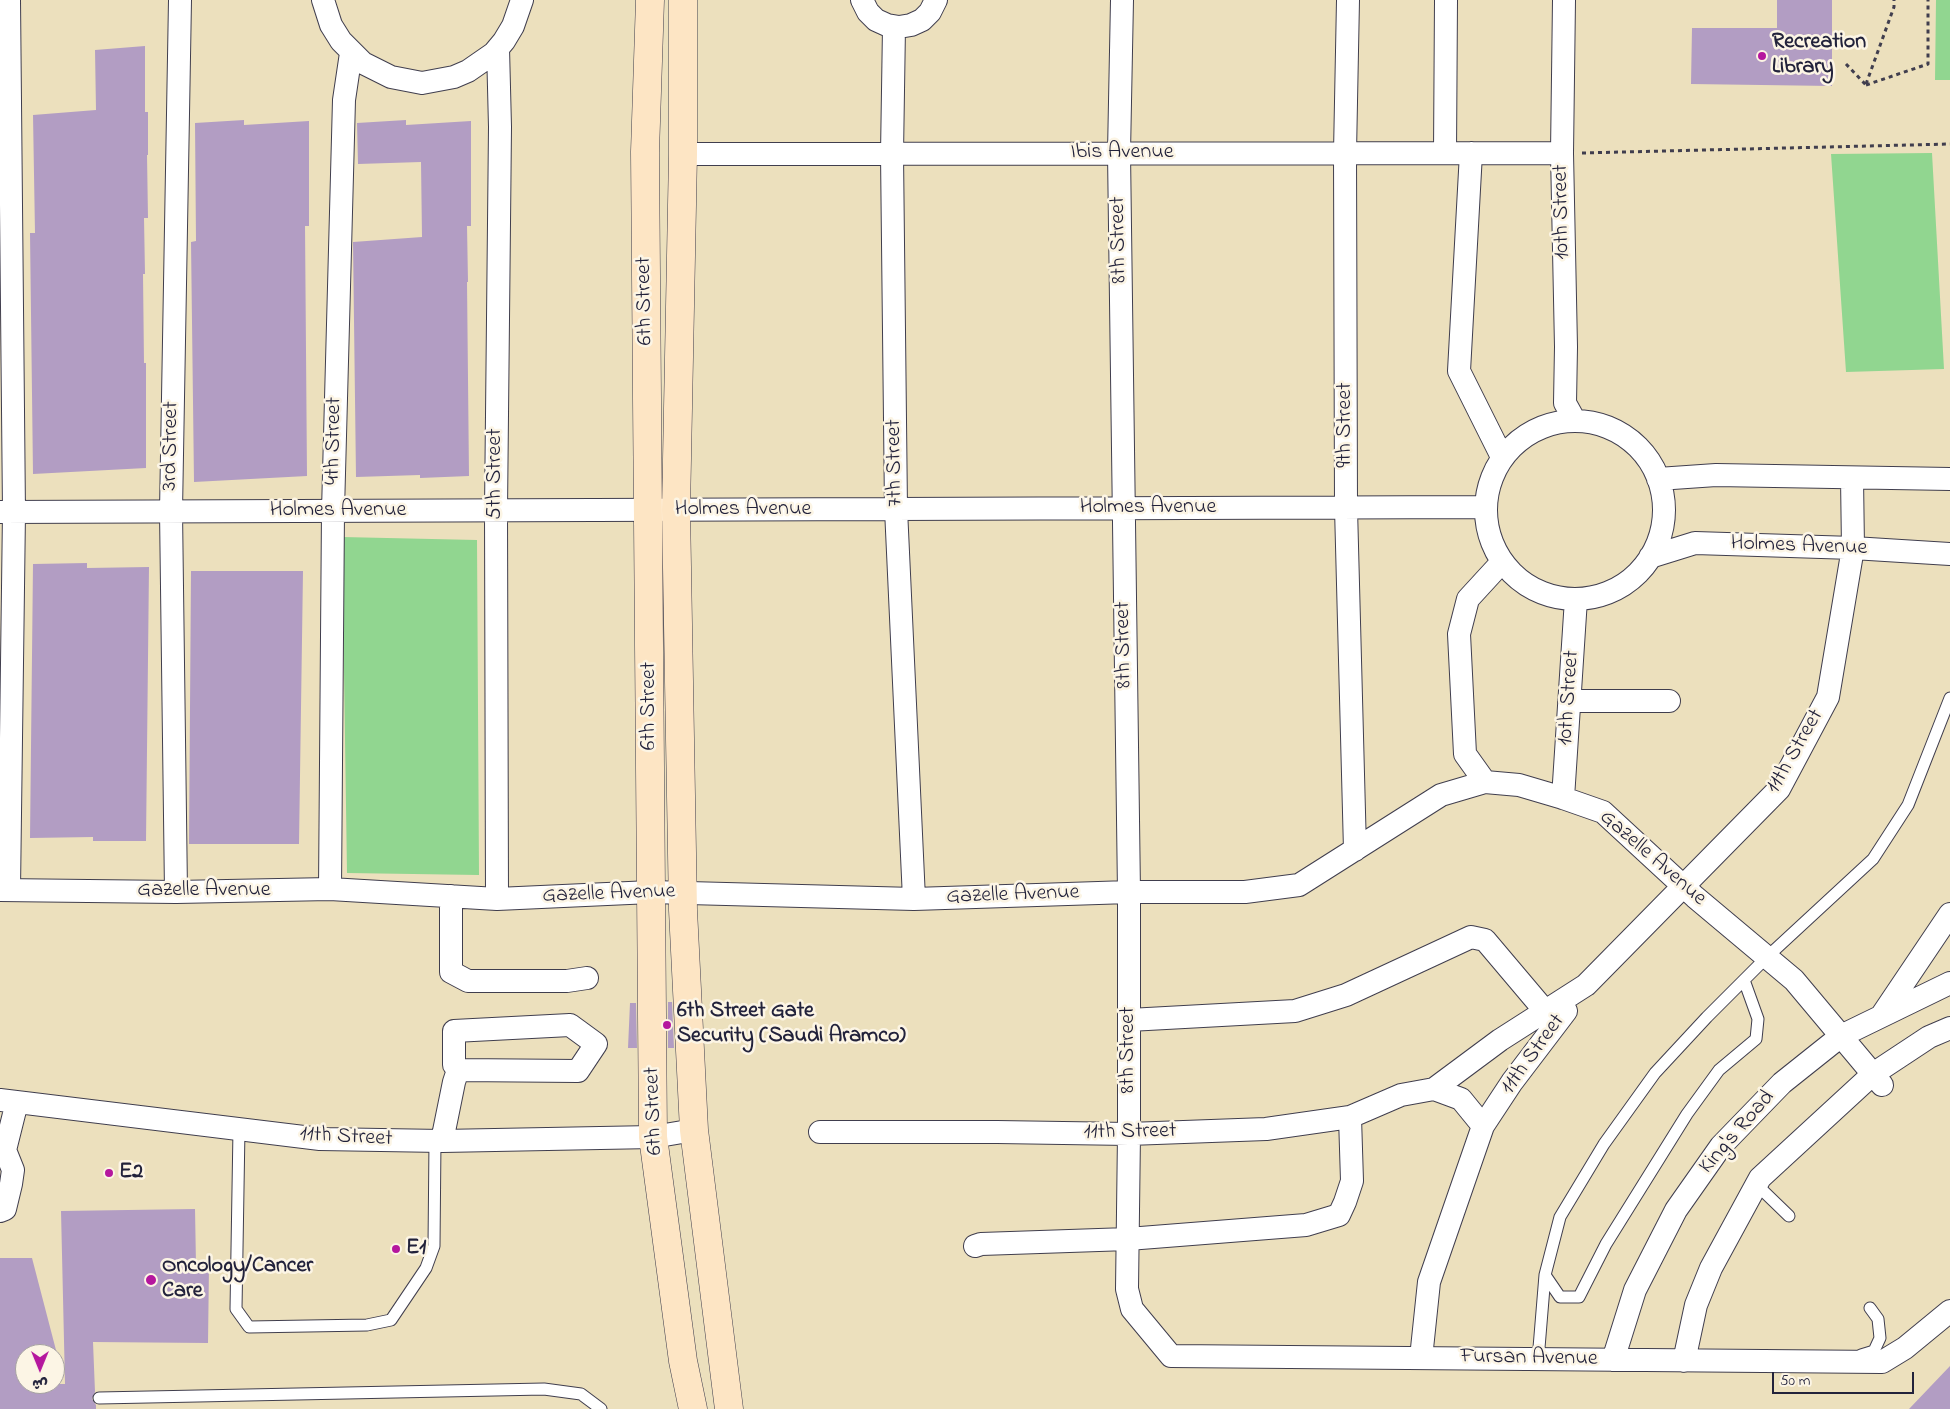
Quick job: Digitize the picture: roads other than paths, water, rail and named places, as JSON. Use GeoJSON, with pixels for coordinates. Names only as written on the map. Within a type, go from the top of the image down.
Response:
{"type":"FeatureCollection","features":[{"type":"Feature","properties":{"kind":"main road","name":"6th Street"},"geometry":{"type":"LineString","coordinates":[[650,0],[645,152],[653,1137],[683,1361],[693,1409]]}},
{"type":"Feature","properties":{"kind":"main road","name":"6th Street"},"geometry":{"type":"LineString","coordinates":[[683,0],[683,154],[676,510],[683,893],[694,1130],[729,1409]]}},
{"type":"Feature","properties":{"kind":"street"},"geometry":{"type":"LineString","coordinates":[[5,890],[9,0]]}},
{"type":"Feature","properties":{"kind":"street","name":"3rd Street"},"geometry":{"type":"LineString","coordinates":[[176,892],[171,511],[180,0]]}},
{"type":"Feature","properties":{"kind":"street"},"geometry":{"type":"LineString","coordinates":[[323,0],[332,28],[351,53],[363,63],[384,74],[406,81],[422,82],[438,81],[468,72],[482,63],[498,48],[513,26],[522,0]]}},
{"type":"Feature","properties":{"kind":"street"},"geometry":{"type":"LineString","coordinates":[[862,0],[868,12],[876,20],[894,27],[911,26],[922,20],[930,12],[936,0]]}},
{"type":"Feature","properties":{"kind":"street","name":"8th Street"},"geometry":{"type":"LineString","coordinates":[[1122,0],[1119,153],[1129,892],[1127,1290]]}},
{"type":"Feature","properties":{"kind":"street","name":"9th Street"},"geometry":{"type":"LineString","coordinates":[[1348,0],[1345,153],[1346,508],[1355,850]]}},
{"type":"Feature","properties":{"kind":"street"},"geometry":{"type":"LineString","coordinates":[[1445,153],[1446,0]]}},
{"type":"Feature","properties":{"kind":"street","name":"10th Street"},"geometry":{"type":"LineString","coordinates":[[1564,0],[1562,153],[1566,347],[1565,403],[1574,421]]}},
{"type":"Feature","properties":{"kind":"street","name":"7th Street"},"geometry":{"type":"LineString","coordinates":[[894,27],[892,154],[896,509],[914,899]]}},
{"type":"Feature","properties":{"kind":"street","name":"5th Street"},"geometry":{"type":"LineString","coordinates":[[497,899],[496,510],[500,127],[498,48]]}},
{"type":"Feature","properties":{"kind":"street","name":"4th Street"},"geometry":{"type":"LineString","coordinates":[[330,890],[333,511],[344,100],[351,53]]}},
{"type":"Feature","properties":{"kind":"street"},"geometry":{"type":"LineString","coordinates":[[1471,153],[1459,371],[1502,458]]}},
{"type":"Feature","properties":{"kind":"street","name":"Ibis Avenue"},"geometry":{"type":"LineString","coordinates":[[683,154],[1562,153]]}},
{"type":"Feature","properties":{"kind":"street"},"geometry":{"type":"LineString","coordinates":[[1574,421],[1602,425],[1627,438],[1647,458],[1658,479],[1663,496],[1663,524],[1650,557],[1638,572],[1615,589],[1602,594],[1576,598],[1560,598],[1534,589],[1522,582],[1502,562],[1490,537],[1486,524],[1485,507],[1490,482],[1502,458],[1510,448],[1534,430],[1547,425],[1574,421]]}},
{"type":"Feature","properties":{"kind":"street"},"geometry":{"type":"LineString","coordinates":[[1658,479],[1716,475],[1950,479]]}},
{"type":"Feature","properties":{"kind":"street","name":"11th Street"},"geometry":{"type":"LineString","coordinates":[[1421,1358],[1429,1282],[1483,1126],[1551,1017],[1586,985],[1684,887],[1779,789],[1828,697],[1853,548],[1852,478]]}},
{"type":"Feature","properties":{"kind":"street","name":"Holmes Avenue"},"geometry":{"type":"LineString","coordinates":[[7,512],[1485,507]]}},
{"type":"Feature","properties":{"kind":"street","name":"Holmes Avenue"},"geometry":{"type":"LineString","coordinates":[[1650,557],[1695,543],[1853,548],[1950,554]]}},
{"type":"Feature","properties":{"kind":"street"},"geometry":{"type":"LineString","coordinates":[[1485,782],[1465,754],[1459,634],[1468,598],[1502,562]]}},
{"type":"Feature","properties":{"kind":"street","name":"10th Street"},"geometry":{"type":"LineString","coordinates":[[1563,798],[1576,598]]}},
{"type":"Feature","properties":{"kind":"street"},"geometry":{"type":"LineString","coordinates":[[1569,701],[1669,701]]}},
{"type":"Feature","properties":{"kind":"street","name":"Gazelle Avenue"},"geometry":{"type":"LineString","coordinates":[[5,890],[176,892],[330,890],[497,899],[651,892],[914,899],[1129,892],[1245,892],[1299,885],[1441,795],[1485,782],[1519,785],[1602,812],[1684,887],[1794,980],[1878,1079]]}},
{"type":"Feature","properties":{"kind":"street"},"geometry":{"type":"LineString","coordinates":[[451,896],[451,972],[468,981],[567,981],[587,978]]}},
{"type":"Feature","properties":{"kind":"street"},"geometry":{"type":"LineString","coordinates":[[1882,1015],[1950,914]]}},
{"type":"Feature","properties":{"kind":"street"},"geometry":{"type":"LineString","coordinates":[[1129,1020],[1295,1011],[1346,995],[1471,937],[1485,940],[1551,1017]]}},
{"type":"Feature","properties":{"kind":"street","name":"King's Road"},"geometry":{"type":"LineString","coordinates":[[1612,1360],[1634,1290],[1676,1210],[1720,1146],[1782,1083],[1841,1036],[1950,983]]}},
{"type":"Feature","properties":{"kind":"street","name":"11th Street"},"geometry":{"type":"LineString","coordinates":[[820,1132],[1129,1134],[1266,1129],[1350,1117],[1401,1095],[1434,1089],[1500,1040],[1551,1017]]}},
{"type":"Feature","properties":{"kind":"street"},"geometry":{"type":"LineString","coordinates":[[570,1026],[596,1044],[578,1071],[458,1070],[454,1065],[454,1032],[570,1026]]}},
{"type":"Feature","properties":{"kind":"street","name":"King's Road"},"geometry":{"type":"LineString","coordinates":[[1684,1361],[1696,1305],[1710,1268],[1760,1178],[1929,1036],[1950,1028]]}},
{"type":"Feature","properties":{"kind":"street"},"geometry":{"type":"LineString","coordinates":[[439,1141],[458,1070]]}},
{"type":"Feature","properties":{"kind":"street"},"geometry":{"type":"LineString","coordinates":[[1434,1089],[1461,1099],[1483,1126]]}},
{"type":"Feature","properties":{"kind":"street"},"geometry":{"type":"LineString","coordinates":[[0,1211],[5,1209],[13,1170],[5,1150],[9,1101]]}},
{"type":"Feature","properties":{"kind":"street","name":"11th Street"},"geometry":{"type":"LineString","coordinates":[[9,1101],[320,1139],[439,1141],[653,1137],[694,1130]]}},
{"type":"Feature","properties":{"kind":"street"},"geometry":{"type":"LineString","coordinates":[[975,1246],[981,1244],[1128,1239],[1306,1225],[1340,1215],[1352,1181],[1350,1117]]}},
{"type":"Feature","properties":{"kind":"street","name":"Fursan Avenue"},"geometry":{"type":"LineString","coordinates":[[1127,1290],[1132,1309],[1171,1356],[1882,1362],[1905,1348],[1946,1307]]}},
{"type":"Feature","properties":{"kind":"lane"},"geometry":{"type":"LineString","coordinates":[[1538,1360],[1545,1275],[1560,1217],[1604,1144],[1655,1073],[1707,1017],[1766,957],[1873,859],[1908,806],[1950,698]]}},
{"type":"Feature","properties":{"kind":"lane"},"geometry":{"type":"LineString","coordinates":[[1545,1275],[1560,1297],[1579,1297],[1606,1244],[1687,1114],[1719,1070],[1756,1039],[1758,1019],[1744,980]]}},
{"type":"Feature","properties":{"kind":"lane"},"geometry":{"type":"LineString","coordinates":[[238,1129],[236,1309],[249,1326],[367,1325],[391,1320],[426,1268],[434,1246],[439,1141]]}},
{"type":"Feature","properties":{"kind":"lane"},"geometry":{"type":"LineString","coordinates":[[1756,1185],[1788,1216]]}},
{"type":"Feature","properties":{"kind":"lane"},"geometry":{"type":"LineString","coordinates":[[1845,1361],[1874,1351],[1880,1338],[1878,1319],[1870,1308]]}},
{"type":"Feature","properties":{"kind":"lane"},"geometry":{"type":"LineString","coordinates":[[99,1398],[544,1389],[581,1394],[601,1409]]}},
{"type":"Feature","properties":{"kind":"place","name":"Recreation Library"},"geometry":{"type":"Point","coordinates":[1762,56]}},
{"type":"Feature","properties":{"kind":"place","name":"6th Street Gate Security (Saudi Aramco)"},"geometry":{"type":"Point","coordinates":[667,1025]}},
{"type":"Feature","properties":{"kind":"place","name":"E2"},"geometry":{"type":"Point","coordinates":[109,1173]}},
{"type":"Feature","properties":{"kind":"place","name":"E1"},"geometry":{"type":"Point","coordinates":[396,1249]}},
{"type":"Feature","properties":{"kind":"place","name":"Oncology/Cancer Care"},"geometry":{"type":"Point","coordinates":[151,1280]}}]}
